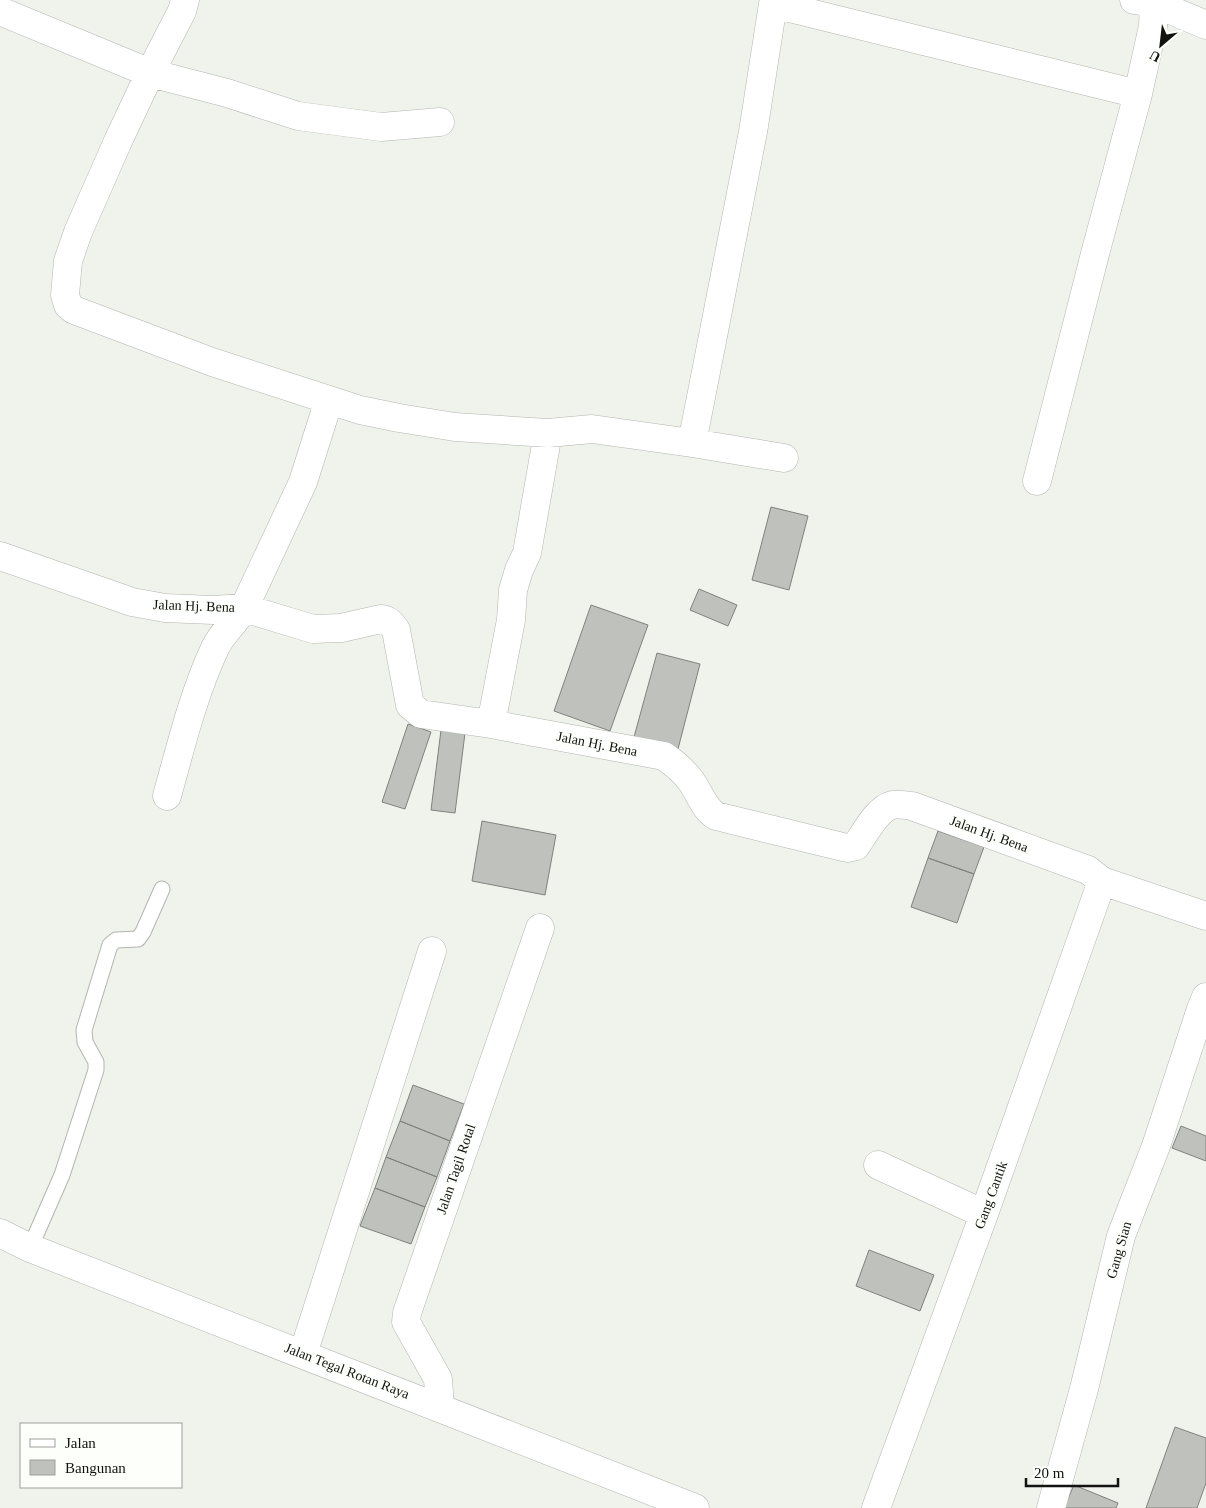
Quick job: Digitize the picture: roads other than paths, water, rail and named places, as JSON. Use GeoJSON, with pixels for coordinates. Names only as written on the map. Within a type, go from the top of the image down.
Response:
{"type":"FeatureCollection","features":[{"type":"Feature","properties":{"kind":"street"},"geometry":{"type":"LineString","coordinates":[[185,0],[182,11],[118,141],[68,261],[65,294],[68,305],[74,310],[212,362],[360,410],[455,427],[548,433],[592,429],[784,458]]}},
{"type":"Feature","properties":{"kind":"street"},"geometry":{"type":"LineString","coordinates":[[1147,1],[1206,25]]}},
{"type":"Feature","properties":{"kind":"street"},"geometry":{"type":"LineString","coordinates":[[1037,480],[1138,94],[1153,26],[1147,1]]}},
{"type":"Feature","properties":{"kind":"street"},"geometry":{"type":"LineString","coordinates":[[692,443],[753,132],[766,2],[1138,94]]}},
{"type":"Feature","properties":{"kind":"street"},"geometry":{"type":"LineString","coordinates":[[0,11],[150,73],[227,93],[298,116],[381,128],[440,122]]}},
{"type":"Feature","properties":{"kind":"street"},"geometry":{"type":"LineString","coordinates":[[167,796],[193,704],[212,657],[225,630],[237,620],[244,608],[304,482],[329,400]]}},
{"type":"Feature","properties":{"kind":"street"},"geometry":{"type":"LineString","coordinates":[[491,724],[511,620],[513,590],[527,553],[548,433]]}},
{"type":"Feature","properties":{"kind":"street","name":"Jalan Hj. Bena"},"geometry":{"type":"LineString","coordinates":[[0,556],[132,602],[165,608],[213,610],[244,608],[313,629],[341,628],[386,619],[396,630],[410,705],[426,716],[491,724],[664,756],[686,774],[711,813],[721,818],[847,848],[856,846],[878,814],[885,808],[898,804],[912,806],[1088,870],[1102,881],[1206,916]]}},
{"type":"Feature","properties":{"kind":"street","name":"Gang Cantik"},"geometry":{"type":"LineString","coordinates":[[876,1508],[984,1214],[1102,881]]}},
{"type":"Feature","properties":{"kind":"street","name":"Jalan Tagil Rotal"},"geometry":{"type":"LineString","coordinates":[[440,1408],[438,1379],[410,1331],[406,1322],[407,1312],[540,928]]}},
{"type":"Feature","properties":{"kind":"street"},"geometry":{"type":"LineString","coordinates":[[303,1354],[432,951]]}},
{"type":"Feature","properties":{"kind":"street","name":"Gang Sian"},"geometry":{"type":"LineString","coordinates":[[1051,1508],[1084,1389],[1121,1236],[1156,1146],[1204,1006]]}},
{"type":"Feature","properties":{"kind":"street"},"geometry":{"type":"LineString","coordinates":[[878,1165],[984,1214]]}},
{"type":"Feature","properties":{"kind":"street","name":"Jalan Tegal Rotan Raya"},"geometry":{"type":"LineString","coordinates":[[0,1233],[30,1248],[695,1508]]}},
{"type":"Feature","properties":{"kind":"lane"},"geometry":{"type":"LineString","coordinates":[[30,1248],[62,1175],[96,1070],[96,1062],[85,1042],[84,1030],[110,945],[116,940],[138,939],[162,889]]}}]}
